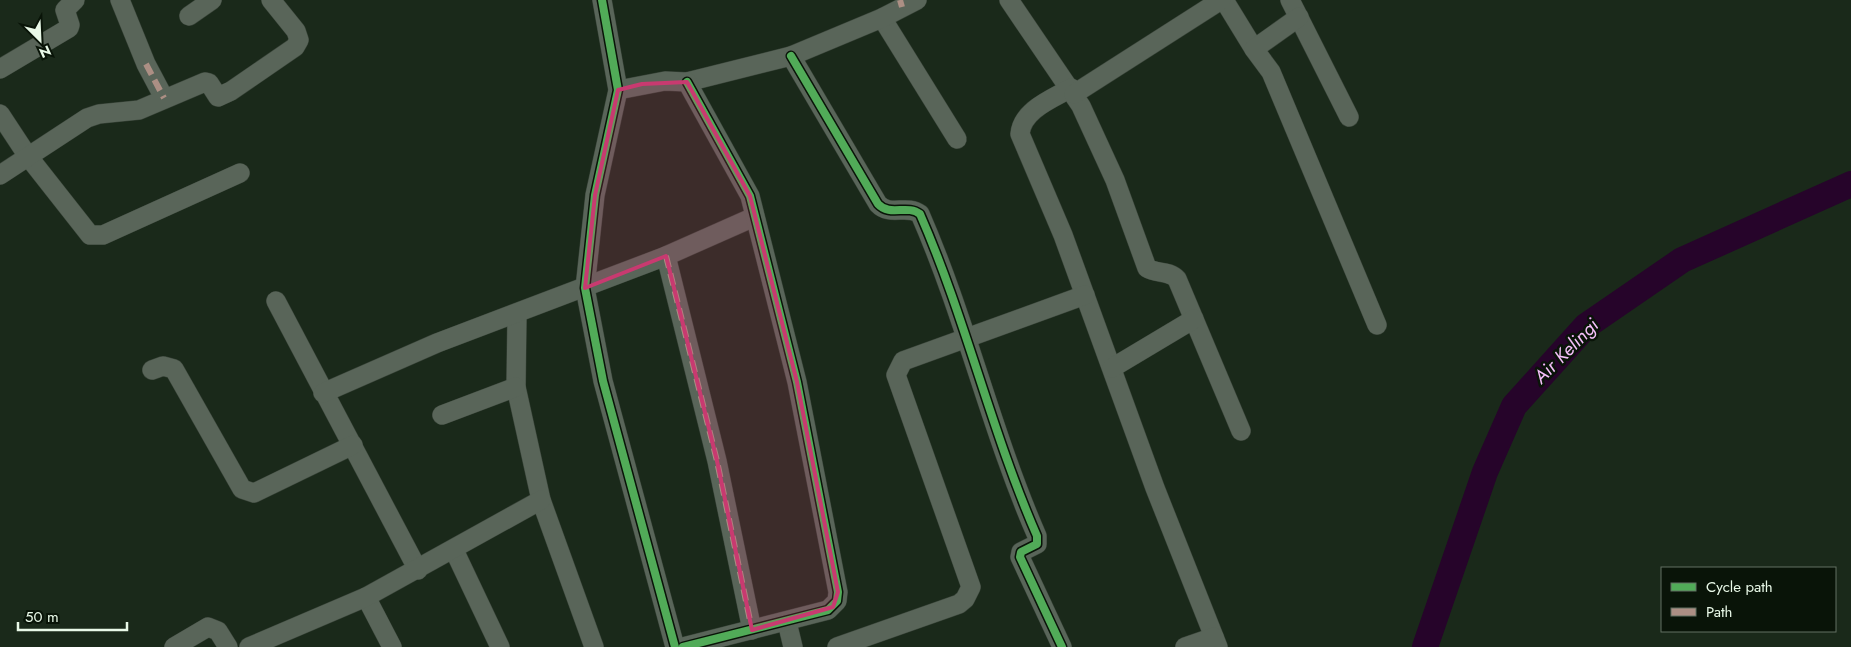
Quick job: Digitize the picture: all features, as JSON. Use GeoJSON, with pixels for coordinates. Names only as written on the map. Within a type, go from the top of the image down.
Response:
{"type":"FeatureCollection","features":[{"type":"Feature","properties":{"kind":"street"},"geometry":{"type":"LineString","coordinates":[[0,69],[69,28],[70,25],[65,10],[76,0]]}},
{"type":"Feature","properties":{"kind":"street"},"geometry":{"type":"LineString","coordinates":[[120,0],[146,64],[164,98]]}},
{"type":"Feature","properties":{"kind":"street"},"geometry":{"type":"LineString","coordinates":[[189,16],[212,0]]}},
{"type":"Feature","properties":{"kind":"street"},"geometry":{"type":"LineString","coordinates":[[0,175],[27,155],[87,118],[99,114],[139,110],[164,98],[207,82],[216,96],[220,97],[295,46],[299,36],[271,0]]}},
{"type":"Feature","properties":{"kind":"street"},"geometry":{"type":"LineString","coordinates":[[602,0],[618,90],[595,195],[585,288],[603,380],[675,647]]}},
{"type":"Feature","properties":{"kind":"street"},"geometry":{"type":"LineString","coordinates":[[1009,0],[1072,91],[1115,180],[1147,268],[1174,275],[1241,431]]}},
{"type":"Feature","properties":{"kind":"street"},"geometry":{"type":"LineString","coordinates":[[1185,647],[1216,642],[1155,488],[1063,235],[1020,134],[1023,120],[1029,113],[1072,91],[1222,0],[1254,50],[1271,72],[1377,325]]}},
{"type":"Feature","properties":{"kind":"street"},"geometry":{"type":"LineString","coordinates":[[1290,0],[1349,117]]}},
{"type":"Feature","properties":{"kind":"street"},"geometry":{"type":"LineString","coordinates":[[618,90],[665,81],[687,82],[791,56],[882,18],[906,2]]}},
{"type":"Feature","properties":{"kind":"street"},"geometry":{"type":"LineString","coordinates":[[1254,50],[1299,17]]}},
{"type":"Feature","properties":{"kind":"street"},"geometry":{"type":"LineString","coordinates":[[882,18],[957,139]]}},
{"type":"Feature","properties":{"kind":"street"},"geometry":{"type":"LineString","coordinates":[[791,56],[878,204],[886,211],[914,210],[920,214],[967,336],[1017,489],[1038,539],[1037,544],[1022,552],[1020,557],[1062,647]]}},
{"type":"Feature","properties":{"kind":"street"},"geometry":{"type":"LineString","coordinates":[[683,647],[787,622],[833,607],[838,592],[797,382],[750,196],[687,82]]}},
{"type":"Feature","properties":{"kind":"street"},"geometry":{"type":"LineString","coordinates":[[0,114],[27,155],[84,230],[90,235],[103,235],[240,173]]}},
{"type":"Feature","properties":{"kind":"street"},"geometry":{"type":"LineString","coordinates":[[323,393],[437,344],[517,315],[666,256],[754,217]]}},
{"type":"Feature","properties":{"kind":"street"},"geometry":{"type":"LineString","coordinates":[[666,256],[717,461],[752,630]]}},
{"type":"Feature","properties":{"kind":"street"},"geometry":{"type":"LineString","coordinates":[[836,647],[959,604],[969,593],[969,578],[896,375],[903,361],[967,336],[1085,295]]}},
{"type":"Feature","properties":{"kind":"street"},"geometry":{"type":"LineString","coordinates":[[276,301],[418,570]]}},
{"type":"Feature","properties":{"kind":"street"},"geometry":{"type":"LineString","coordinates":[[517,315],[516,387],[541,500],[594,647]]}},
{"type":"Feature","properties":{"kind":"street"},"geometry":{"type":"LineString","coordinates":[[1112,368],[1194,319]]}},
{"type":"Feature","properties":{"kind":"street"},"geometry":{"type":"LineString","coordinates":[[152,370],[163,366],[174,369],[242,489],[248,492],[254,493],[352,446]]}},
{"type":"Feature","properties":{"kind":"street"},"geometry":{"type":"LineString","coordinates":[[442,415],[516,387]]}},
{"type":"Feature","properties":{"kind":"street"},"geometry":{"type":"LineString","coordinates":[[249,647],[366,597],[418,570],[541,500]]}},
{"type":"Feature","properties":{"kind":"street"},"geometry":{"type":"LineString","coordinates":[[454,550],[500,647]]}},
{"type":"Feature","properties":{"kind":"street"},"geometry":{"type":"LineString","coordinates":[[366,597],[392,647]]}},
{"type":"Feature","properties":{"kind":"street"},"geometry":{"type":"LineString","coordinates":[[787,622],[793,647]]}},
{"type":"Feature","properties":{"kind":"street"},"geometry":{"type":"LineString","coordinates":[[174,647],[208,628],[218,631],[228,647]]}},
{"type":"Feature","properties":{"kind":"highlighted area"},"geometry":{"type":"Polygon","coordinates":[[[687,82],[750,196],[797,382],[838,592],[833,607],[752,630],[717,461],[666,256],[585,288],[595,195],[618,90],[642,84],[687,82]]]}},
{"type":"Feature","properties":{"kind":"waterway","name":"Air Kelingi"},"geometry":{"type":"LineString","coordinates":[[1425,647],[1485,472],[1514,406],[1586,326],[1682,260],[1851,184]]}},
{"type":"Feature","properties":{"kind":"marked path"},"geometry":{"type":"LineString","coordinates":[[900,0],[902,7]]}},
{"type":"Feature","properties":{"kind":"marked path"},"geometry":{"type":"LineString","coordinates":[[146,64],[164,98]]}},
{"type":"Feature","properties":{"kind":"marked path"},"geometry":{"type":"LineString","coordinates":[[666,256],[717,461],[752,630]]}},
{"type":"Feature","properties":{"kind":"cycle path"},"geometry":{"type":"LineString","coordinates":[[602,0],[618,90],[595,195],[585,288],[603,381],[675,647]]}},
{"type":"Feature","properties":{"kind":"cycle path"},"geometry":{"type":"LineString","coordinates":[[791,56],[878,204],[888,210],[910,210],[920,214],[951,294],[1006,456],[1037,536],[1037,544],[1021,552],[1020,557],[1062,647]]}},
{"type":"Feature","properties":{"kind":"cycle path"},"geometry":{"type":"LineString","coordinates":[[683,647],[828,610],[837,601],[838,592],[797,382],[750,196],[687,82]]}}]}
